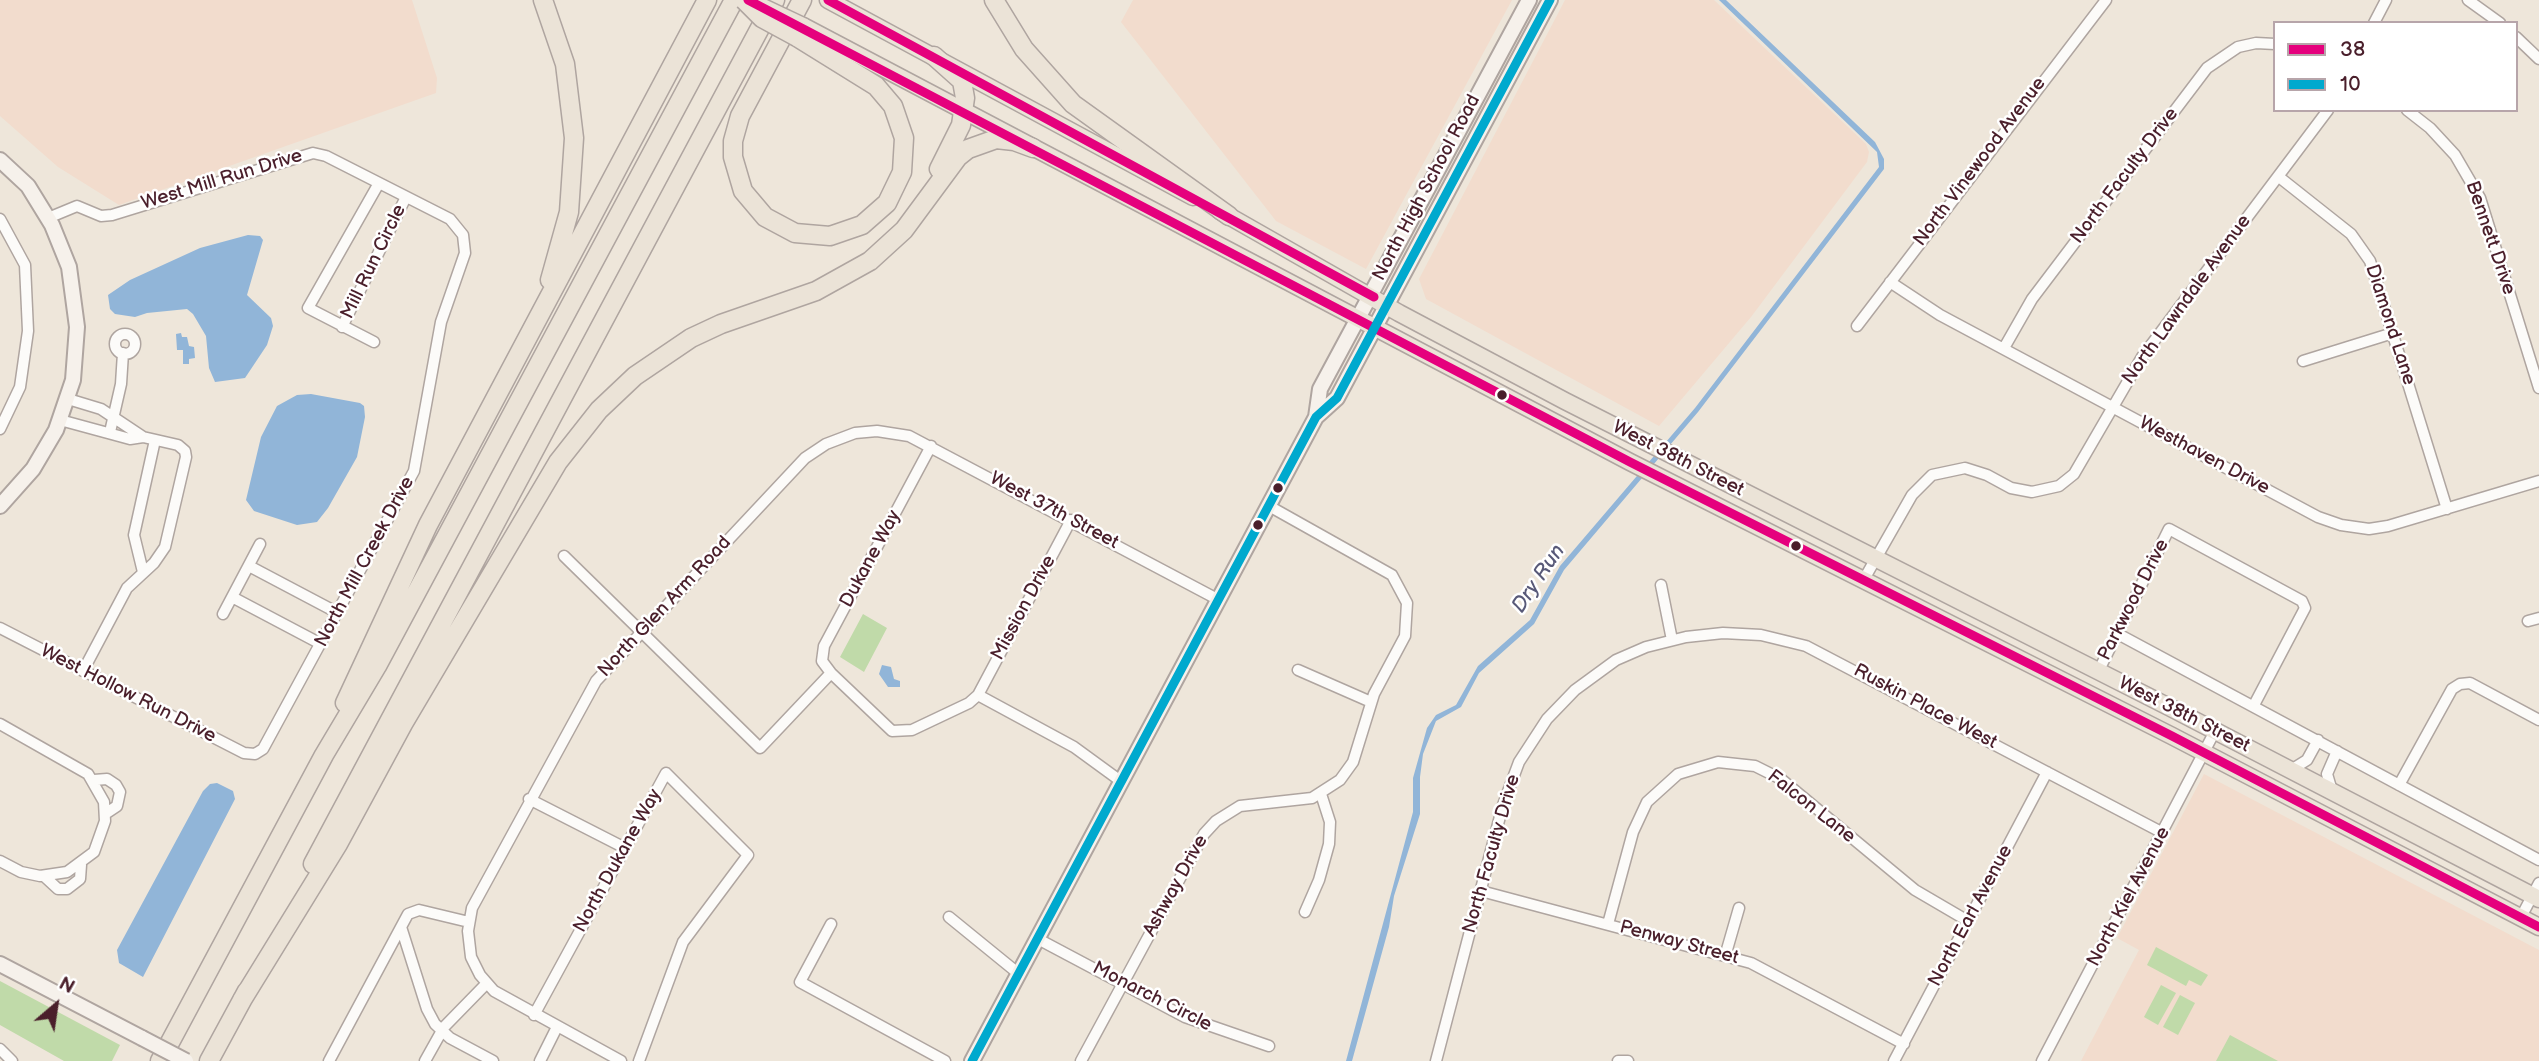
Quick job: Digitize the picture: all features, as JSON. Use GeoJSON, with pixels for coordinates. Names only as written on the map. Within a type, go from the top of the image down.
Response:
{"type":"FeatureCollection","features":[{"type":"Feature","properties":{"kind":"highway"},"geometry":{"type":"LineString","coordinates":[[524,342],[563,237],[574,162],[573,113],[565,64],[543,0]]}},
{"type":"Feature","properties":{"kind":"highway"},"geometry":{"type":"LineString","coordinates":[[324,754],[374,635],[524,342],[707,0]]}},
{"type":"Feature","properties":{"kind":"highway"},"geometry":{"type":"LineString","coordinates":[[160,1061],[324,754],[377,666],[734,0]]}},
{"type":"Feature","properties":{"kind":"highway"},"geometry":{"type":"LineString","coordinates":[[746,0],[762,18],[800,32],[876,86],[893,106],[904,138],[902,172],[887,203],[862,225],[830,236],[795,233],[765,217],[743,191],[733,158],[733,141],[740,116],[802,0]]}},
{"type":"Feature","properties":{"kind":"highway"},"geometry":{"type":"LineString","coordinates":[[209,1061],[775,0]]}},
{"type":"Feature","properties":{"kind":"highway"},"geometry":{"type":"LineString","coordinates":[[994,0],[1024,49],[1073,104],[1229,216]]}},
{"type":"Feature","properties":{"kind":"highway"},"geometry":{"type":"LineString","coordinates":[[928,198],[964,111],[962,81],[934,56]]}},
{"type":"Feature","properties":{"kind":"highway"},"geometry":{"type":"LineString","coordinates":[[242,1000],[338,844],[403,724],[558,461],[578,434],[635,376],[691,338],[730,320],[816,291],[857,270],[893,241],[958,157],[968,149],[996,139],[1014,141],[1033,148]]}},
{"type":"Feature","properties":{"kind":"main road","name":"West 38th Street"},"geometry":{"type":"LineString","coordinates":[[828,0],[1229,216],[1370,294],[1386,306],[1674,458],[2537,893]]}},
{"type":"Feature","properties":{"kind":"main road","name":"West 38th Street"},"geometry":{"type":"LineString","coordinates":[[800,32],[964,111],[1630,462],[2204,753],[2539,927]]}},
{"type":"Feature","properties":{"kind":"street","name":"North High School Road"},"geometry":{"type":"LineString","coordinates":[[972,1061],[1269,506],[1316,416],[1320,389],[1529,0]]}},
{"type":"Feature","properties":{"kind":"street","name":"North High School Road"},"geometry":{"type":"LineString","coordinates":[[1316,416],[1337,398],[1549,0]]}},
{"type":"Feature","properties":{"kind":"street","name":"North Vinewood Avenue"},"geometry":{"type":"LineString","coordinates":[[1857,326],[2106,0]]}},
{"type":"Feature","properties":{"kind":"street"},"geometry":{"type":"LineString","coordinates":[[2375,21],[2386,0]]}},
{"type":"Feature","properties":{"kind":"street"},"geometry":{"type":"LineString","coordinates":[[2468,0],[2497,21]]}},
{"type":"Feature","properties":{"kind":"street"},"geometry":{"type":"LineString","coordinates":[[2518,39],[2539,59]]}},
{"type":"Feature","properties":{"kind":"street","name":"North Faculty Drive"},"geometry":{"type":"LineString","coordinates":[[2004,348],[2032,299],[2207,68],[2225,53],[2238,47],[2256,43],[2273,44]]}},
{"type":"Feature","properties":{"kind":"street","name":"North Lawndale Avenue"},"geometry":{"type":"LineString","coordinates":[[1863,581],[1912,495],[1932,475],[1965,468],[2023,491],[2054,487],[2067,480],[2080,466],[2142,357],[2327,112]]}},
{"type":"Feature","properties":{"kind":"street","name":"Bennett Drive"},"geometry":{"type":"LineString","coordinates":[[2410,112],[2430,128],[2455,155],[2480,198],[2539,388]]}},
{"type":"Feature","properties":{"kind":"street","name":"West Mill Run Drive"},"geometry":{"type":"LineString","coordinates":[[48,218],[77,206],[101,216],[112,215],[310,153],[326,156],[450,219],[463,235]]}},
{"type":"Feature","properties":{"kind":"street"},"geometry":{"type":"LineString","coordinates":[[0,160],[28,186],[48,218],[64,253],[76,305],[77,350],[68,399],[60,420],[33,469],[0,506]]}},
{"type":"Feature","properties":{"kind":"street","name":"Diamond Lane"},"geometry":{"type":"LineString","coordinates":[[2279,177],[2340,225],[2360,245],[2373,269],[2447,509]]}},
{"type":"Feature","properties":{"kind":"street","name":"Mill Run Circle"},"geometry":{"type":"LineString","coordinates":[[374,342],[309,308],[379,183]]}},
{"type":"Feature","properties":{"kind":"street","name":"Mill Run Circle"},"geometry":{"type":"LineString","coordinates":[[342,327],[406,197]]}},
{"type":"Feature","properties":{"kind":"street"},"geometry":{"type":"LineString","coordinates":[[0,219],[25,265],[28,320],[23,375],[0,429]]}},
{"type":"Feature","properties":{"kind":"street","name":"North Mill Creek Drive"},"geometry":{"type":"LineString","coordinates":[[257,753],[266,746],[415,467],[441,322],[464,255],[463,235]]}},
{"type":"Feature","properties":{"kind":"street","name":"Westhaven Drive"},"geometry":{"type":"LineString","coordinates":[[1890,282],[1929,309],[2318,517],[2341,526],[2383,527],[2539,481]]}},
{"type":"Feature","properties":{"kind":"street"},"geometry":{"type":"LineString","coordinates":[[2303,361],[2393,333]]}},
{"type":"Feature","properties":{"kind":"street"},"geometry":{"type":"LineString","coordinates":[[110,432],[121,384],[123,353]]}},
{"type":"Feature","properties":{"kind":"street"},"geometry":{"type":"LineString","coordinates":[[68,399],[113,416],[143,437],[178,445],[185,451],[165,547],[124,592],[83,671]]}},
{"type":"Feature","properties":{"kind":"street"},"geometry":{"type":"LineString","coordinates":[[60,420],[130,439],[143,437]]}},
{"type":"Feature","properties":{"kind":"street","name":"West 37th Street"},"geometry":{"type":"LineString","coordinates":[[885,432],[909,436],[931,446],[1219,600]]}},
{"type":"Feature","properties":{"kind":"street","name":"North Glen Arm Road"},"geometry":{"type":"LineString","coordinates":[[469,922],[475,899],[591,688],[806,457],[849,434],[885,432]]}},
{"type":"Feature","properties":{"kind":"street"},"geometry":{"type":"LineString","coordinates":[[143,572],[134,535],[155,440]]}},
{"type":"Feature","properties":{"kind":"street","name":"Dukane Way"},"geometry":{"type":"LineString","coordinates":[[831,673],[822,661],[824,646],[931,446]]}},
{"type":"Feature","properties":{"kind":"street","name":"Ashway Drive"},"geometry":{"type":"LineString","coordinates":[[1081,1061],[1199,842],[1216,821],[1249,804],[1304,800],[1321,794],[1340,780],[1351,766],[1371,702],[1406,631],[1408,613],[1402,590],[1381,566],[1269,506]]}},
{"type":"Feature","properties":{"kind":"street","name":"Mission Drive"},"geometry":{"type":"LineString","coordinates":[[978,695],[1071,520]]}},
{"type":"Feature","properties":{"kind":"street","name":"Parkwood Drive"},"geometry":{"type":"LineString","coordinates":[[2098,672],[2169,529],[2302,601],[2305,608],[2254,705]]}},
{"type":"Feature","properties":{"kind":"street"},"geometry":{"type":"LineString","coordinates":[[223,614],[260,544]]}},
{"type":"Feature","properties":{"kind":"street"},"geometry":{"type":"LineString","coordinates":[[564,556],[760,748],[831,673],[892,731],[912,730],[969,703],[978,695],[1074,747],[1122,782]]}},
{"type":"Feature","properties":{"kind":"street"},"geometry":{"type":"LineString","coordinates":[[249,566],[338,613]]}},
{"type":"Feature","properties":{"kind":"street"},"geometry":{"type":"LineString","coordinates":[[1661,585],[1672,640]]}},
{"type":"Feature","properties":{"kind":"street"},"geometry":{"type":"LineString","coordinates":[[232,597],[321,644]]}},
{"type":"Feature","properties":{"kind":"street","name":"West Hollow Run Drive"},"geometry":{"type":"LineString","coordinates":[[0,628],[244,753],[257,753]]}},
{"type":"Feature","properties":{"kind":"street","name":"Ruskin Place West"},"geometry":{"type":"LineString","coordinates":[[1672,640],[1709,634],[1742,633],[1807,646],[2163,833]]}},
{"type":"Feature","properties":{"kind":"street"},"geometry":{"type":"LineString","coordinates":[[2118,634],[2539,860]]}},
{"type":"Feature","properties":{"kind":"street","name":"North Faculty Drive"},"geometry":{"type":"LineString","coordinates":[[1436,1061],[1510,783],[1541,727],[1575,690],[1608,665],[1646,647],[1672,640]]}},
{"type":"Feature","properties":{"kind":"street"},"geometry":{"type":"LineString","coordinates":[[1298,670],[1371,702]]}},
{"type":"Feature","properties":{"kind":"street"},"geometry":{"type":"LineString","coordinates":[[2399,785],[2452,688],[2460,684],[2470,682],[2539,720]]}},
{"type":"Feature","properties":{"kind":"street"},"geometry":{"type":"LineString","coordinates":[[0,724],[77,765],[94,780],[104,802],[105,814],[99,844],[81,865],[67,872],[45,877],[21,872],[0,861]]}},
{"type":"Feature","properties":{"kind":"street","name":"North Kiel Avenue"},"geometry":{"type":"LineString","coordinates":[[2042,1061],[2215,731]]}},
{"type":"Feature","properties":{"kind":"street"},"geometry":{"type":"LineString","coordinates":[[2291,770],[2307,760],[2318,740]]}},
{"type":"Feature","properties":{"kind":"street"},"geometry":{"type":"LineString","coordinates":[[2332,791],[2327,774],[2337,751]]}},
{"type":"Feature","properties":{"kind":"street","name":"Falcon Lane"},"geometry":{"type":"LineString","coordinates":[[1608,924],[1633,832],[1647,802],[1678,774],[1718,762],[1755,766],[1781,779],[1915,890],[1968,921]]}},
{"type":"Feature","properties":{"kind":"street","name":"North Earl Avenue"},"geometry":{"type":"LineString","coordinates":[[1894,1061],[2047,772]]}},
{"type":"Feature","properties":{"kind":"street","name":"North Dukane Way"},"geometry":{"type":"LineString","coordinates":[[534,1015],[666,773],[748,855],[683,942],[639,1061]]}},
{"type":"Feature","properties":{"kind":"street"},"geometry":{"type":"LineString","coordinates":[[94,780],[107,779],[119,790],[117,806],[105,814]]}},
{"type":"Feature","properties":{"kind":"street"},"geometry":{"type":"LineString","coordinates":[[1305,912],[1320,880],[1329,844],[1330,822],[1321,794]]}},
{"type":"Feature","properties":{"kind":"street"},"geometry":{"type":"LineString","coordinates":[[530,799],[625,848]]}},
{"type":"Feature","properties":{"kind":"street"},"geometry":{"type":"LineString","coordinates":[[45,877],[58,889],[67,889],[80,878],[81,865]]}},
{"type":"Feature","properties":{"kind":"street","name":"Penway Street"},"geometry":{"type":"LineString","coordinates":[[1481,891],[1726,953],[1760,966],[1904,1044]]}},
{"type":"Feature","properties":{"kind":"street"},"geometry":{"type":"LineString","coordinates":[[2521,917],[2537,893]]}},
{"type":"Feature","properties":{"kind":"street"},"geometry":{"type":"LineString","coordinates":[[1726,953],[1739,908]]}},
{"type":"Feature","properties":{"kind":"street"},"geometry":{"type":"LineString","coordinates":[[329,1061],[401,927],[414,910],[469,922],[471,957],[487,984],[508,1001],[621,1061]]}},
{"type":"Feature","properties":{"kind":"street"},"geometry":{"type":"LineString","coordinates":[[949,917],[1019,975]]}},
{"type":"Feature","properties":{"kind":"street"},"geometry":{"type":"LineString","coordinates":[[831,924],[800,982],[945,1061]]}},
{"type":"Feature","properties":{"kind":"street"},"geometry":{"type":"LineString","coordinates":[[401,927],[427,1009],[441,1032],[493,1061]]}},
{"type":"Feature","properties":{"kind":"street","name":"Monarch Circle"},"geometry":{"type":"LineString","coordinates":[[1038,939],[1207,1027],[1269,1046]]}},
{"type":"Feature","properties":{"kind":"street"},"geometry":{"type":"LineString","coordinates":[[0,964],[186,1061]]}},
{"type":"Feature","properties":{"kind":"street"},"geometry":{"type":"LineString","coordinates":[[425,1061],[441,1032],[487,984]]}},
{"type":"Feature","properties":{"kind":"street"},"geometry":{"type":"LineString","coordinates":[[540,1061],[557,1027]]}},
{"type":"Feature","properties":{"kind":"street"},"geometry":{"type":"LineString","coordinates":[[0,1049],[12,1061]]}},
{"type":"Feature","properties":{"kind":"street"},"geometry":{"type":"LineString","coordinates":[[1618,1061],[1628,1061]]}},
{"type":"Feature","properties":{"kind":"shaded area"},"geometry":{"type":"Polygon","coordinates":[[[0,0],[412,0],[437,78],[436,93],[119,205],[58,167],[0,116],[0,0]]]}},
{"type":"Feature","properties":{"kind":"shaded area"},"geometry":{"type":"Polygon","coordinates":[[[1133,0],[1512,0],[1366,269],[1276,221],[1121,22],[1133,0]]]}},
{"type":"Feature","properties":{"kind":"shaded area"},"geometry":{"type":"Polygon","coordinates":[[[1565,0],[1714,0],[1866,144],[1869,152],[1867,162],[1751,317],[1659,426],[1426,299],[1419,279],[1565,0]]]}},
{"type":"Feature","properties":{"kind":"shaded area"},"geometry":{"type":"Polygon","coordinates":[[[2204,774],[2539,950],[2539,1061],[2081,1061],[2139,950],[2117,938],[2204,774]]]}},
{"type":"Feature","properties":{"kind":"green space"},"geometry":{"type":"Polygon","coordinates":[[[863,614],[887,628],[864,672],[840,657],[863,614]]]}},
{"type":"Feature","properties":{"kind":"green space"},"geometry":{"type":"Polygon","coordinates":[[[2156,947],[2208,975],[2201,986],[2189,980],[2186,986],[2147,965],[2156,947]]]}},
{"type":"Feature","properties":{"kind":"green space"},"geometry":{"type":"Polygon","coordinates":[[[0,981],[120,1045],[112,1061],[64,1061],[0,1025],[0,981]]]}},
{"type":"Feature","properties":{"kind":"green space"},"geometry":{"type":"Polygon","coordinates":[[[2161,985],[2176,993],[2158,1025],[2144,1017],[2161,985]]]}},
{"type":"Feature","properties":{"kind":"green space"},"geometry":{"type":"Polygon","coordinates":[[[2180,995],[2195,1003],[2178,1035],[2163,1027],[2180,995]]]}},
{"type":"Feature","properties":{"kind":"green space"},"geometry":{"type":"Polygon","coordinates":[[[2230,1035],[2278,1061],[2216,1061],[2230,1035]]]}},
{"type":"Feature","properties":{"kind":"water","name":"Dry Run"},"geometry":{"type":"Polygon","coordinates":[[[1719,0],[1726,0],[1875,142],[1884,159],[1884,169],[1698,412],[1564,570],[1534,624],[1479,673],[1461,707],[1436,721],[1423,754],[1420,814],[1394,896],[1389,927],[1352,1061],[1346,1061],[1413,812],[1413,778],[1427,728],[1436,715],[1456,705],[1478,666],[1530,620],[1560,566],[1695,408],[1879,167],[1877,152],[1719,0]]]}},
{"type":"Feature","properties":{"kind":"water"},"geometry":{"type":"Polygon","coordinates":[[[248,235],[260,236],[263,240],[247,295],[271,318],[273,326],[267,345],[245,378],[215,382],[209,368],[206,336],[187,309],[147,313],[135,317],[115,314],[110,309],[108,295],[130,280],[200,248],[248,235]]]}},
{"type":"Feature","properties":{"kind":"water"},"geometry":{"type":"Polygon","coordinates":[[[181,333],[182,337],[187,337],[189,346],[194,347],[195,358],[189,359],[189,364],[183,364],[183,350],[177,350],[176,334],[181,333]]]}},
{"type":"Feature","properties":{"kind":"water"},"geometry":{"type":"Polygon","coordinates":[[[311,394],[360,403],[364,406],[365,417],[357,457],[328,508],[317,522],[297,525],[254,511],[246,500],[261,437],[277,406],[297,395],[311,394]]]}},
{"type":"Feature","properties":{"kind":"water"},"geometry":{"type":"Polygon","coordinates":[[[882,665],[891,667],[894,679],[900,681],[900,687],[888,687],[879,674],[882,665]]]}},
{"type":"Feature","properties":{"kind":"water"},"geometry":{"type":"Polygon","coordinates":[[[217,783],[233,791],[235,799],[143,977],[119,963],[117,950],[203,791],[210,784],[217,783]]]}},
{"type":"Feature","properties":{"kind":"transit line","name":"38"},"geometry":{"type":"LineString","coordinates":[[748,0],[1630,462],[2172,736],[2539,927]]}},
{"type":"Feature","properties":{"kind":"transit line","name":"38"},"geometry":{"type":"LineString","coordinates":[[828,0],[1374,297]]}},
{"type":"Feature","properties":{"kind":"transit line","name":"10"},"geometry":{"type":"LineString","coordinates":[[972,1061],[1316,417],[1337,398],[1550,0]]}}]}
